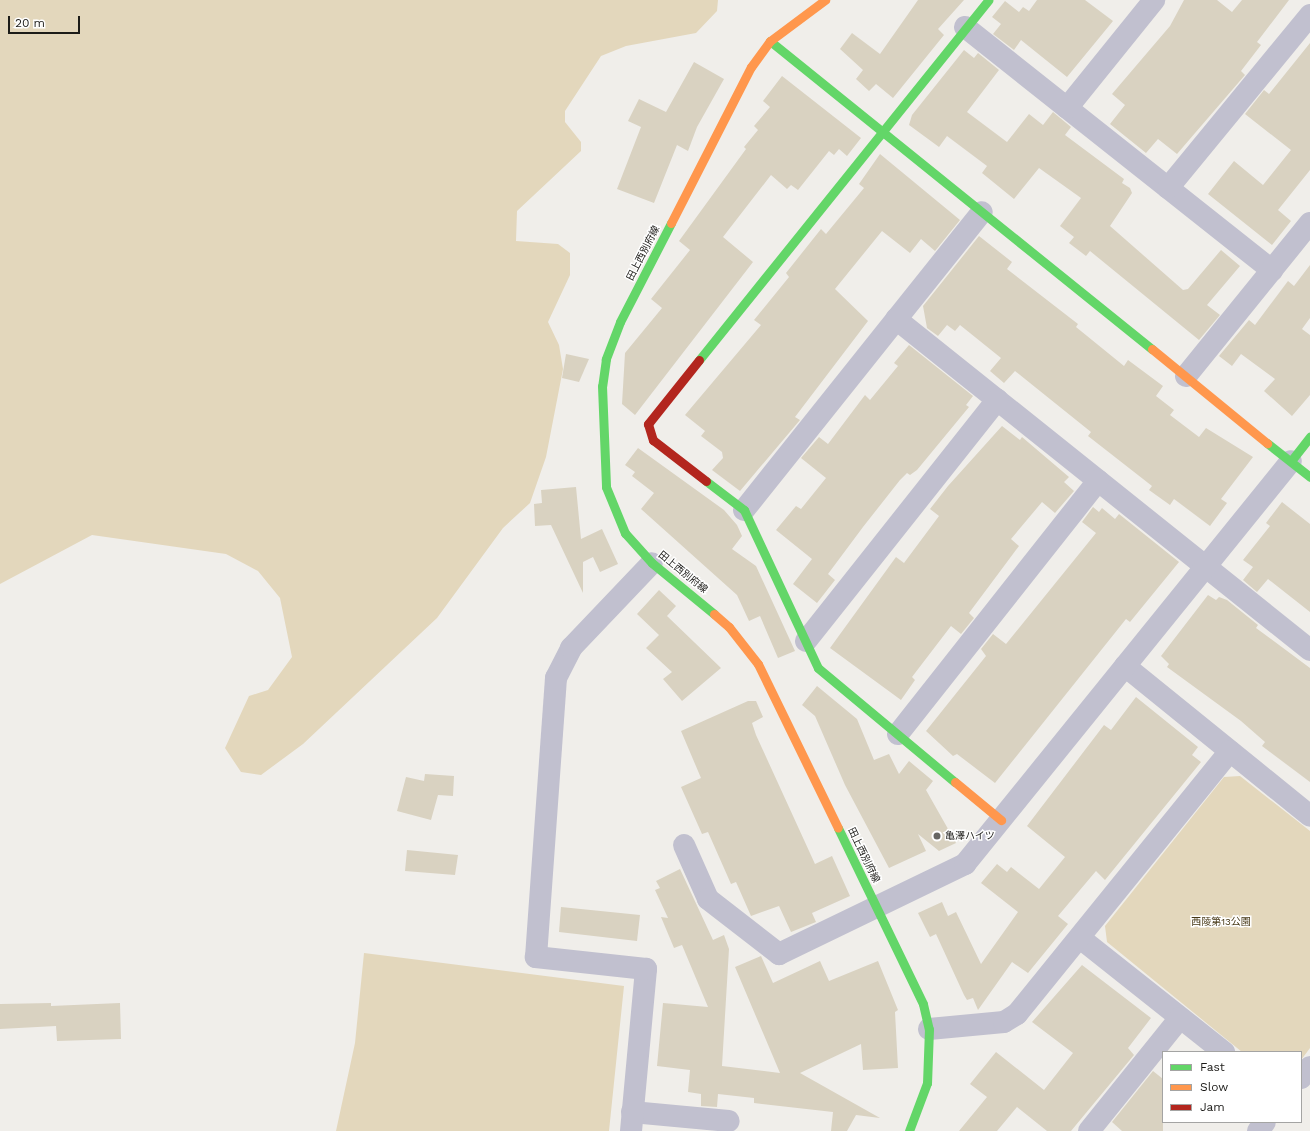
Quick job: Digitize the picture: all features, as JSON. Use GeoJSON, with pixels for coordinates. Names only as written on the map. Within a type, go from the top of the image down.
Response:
{"type":"FeatureCollection","features":[{"type":"Feature","properties":{"kind":"street","name":"田上西別府線"},"geometry":{"type":"LineString","coordinates":[[825,0],[770,41],[747,74],[620,322],[606,360],[602,386],[606,487],[626,532],[652,563],[708,606],[758,664],[923,1004],[929,1029],[927,1083],[910,1131]]}},
{"type":"Feature","properties":{"kind":"street"},"geometry":{"type":"LineString","coordinates":[[988,0],[881,131],[648,424],[652,440],[744,510],[818,668],[1001,820]]}},
{"type":"Feature","properties":{"kind":"street"},"geometry":{"type":"LineString","coordinates":[[1067,108],[1154,0]]}},
{"type":"Feature","properties":{"kind":"street"},"geometry":{"type":"LineString","coordinates":[[1168,188],[1310,15]]}},
{"type":"Feature","properties":{"kind":"street"},"geometry":{"type":"LineString","coordinates":[[965,27],[1272,270]]}},
{"type":"Feature","properties":{"kind":"street"},"geometry":{"type":"LineString","coordinates":[[770,41],[1310,476]]}},
{"type":"Feature","properties":{"kind":"street"},"geometry":{"type":"LineString","coordinates":[[744,510],[982,212]]}},
{"type":"Feature","properties":{"kind":"street"},"geometry":{"type":"LineString","coordinates":[[1186,376],[1310,223]]}},
{"type":"Feature","properties":{"kind":"street"},"geometry":{"type":"LineString","coordinates":[[896,319],[1310,650]]}},
{"type":"Feature","properties":{"kind":"street"},"geometry":{"type":"LineString","coordinates":[[806,641],[998,400]]}},
{"type":"Feature","properties":{"kind":"street"},"geometry":{"type":"LineString","coordinates":[[684,845],[708,899],[779,954],[965,864],[1310,437]]}},
{"type":"Feature","properties":{"kind":"street"},"geometry":{"type":"LineString","coordinates":[[898,734],[1098,480]]}},
{"type":"Feature","properties":{"kind":"street"},"geometry":{"type":"LineString","coordinates":[[652,563],[571,648],[556,678],[536,957],[646,969],[631,1122],[729,1121]]}},
{"type":"Feature","properties":{"kind":"street"},"geometry":{"type":"LineString","coordinates":[[1125,666],[1310,816]]}},
{"type":"Feature","properties":{"kind":"street"},"geometry":{"type":"LineString","coordinates":[[929,1029],[1004,1022],[1017,1014],[1230,751]]}},
{"type":"Feature","properties":{"kind":"street"},"geometry":{"type":"LineString","coordinates":[[1080,938],[1223,1051]]}},
{"type":"Feature","properties":{"kind":"street"},"geometry":{"type":"LineString","coordinates":[[1089,1131],[1180,1018]]}},
{"type":"Feature","properties":{"kind":"street"},"geometry":{"type":"LineString","coordinates":[[1302,1077],[1310,1067]]}},
{"type":"Feature","properties":{"kind":"street"},"geometry":{"type":"LineString","coordinates":[[1258,1131],[1264,1123]]}},
{"type":"Feature","properties":{"kind":"green space"},"geometry":{"type":"Polygon","coordinates":[[[0,0],[718,0],[717,11],[696,33],[626,46],[601,56],[565,111],[565,122],[581,142],[581,151],[517,211],[516,241],[558,244],[570,253],[570,275],[548,322],[559,345],[563,369],[546,457],[530,503],[503,528],[437,618],[303,744],[261,775],[241,772],[225,748],[249,696],[268,690],[292,657],[280,598],[258,571],[226,554],[92,535],[0,584],[0,0]]]}},
{"type":"Feature","properties":{"kind":"green space","name":"西陵第13公園"},"geometry":{"type":"Polygon","coordinates":[[[1240,776],[1310,831],[1310,1048],[1302,1059],[1302,1051],[1241,1051],[1107,942],[1105,926],[1224,777],[1240,776]]]}},
{"type":"Feature","properties":{"kind":"green space"},"geometry":{"type":"Polygon","coordinates":[[[364,953],[624,986],[609,1131],[336,1131],[355,1043],[364,953]]]}},
{"type":"Feature","properties":{"kind":"building"},"geometry":{"type":"Polygon","coordinates":[[[918,0],[964,0],[938,29],[944,35],[893,98],[876,84],[869,91],[856,79],[863,70],[840,49],[852,33],[880,54],[918,0]]]}},
{"type":"Feature","properties":{"kind":"building"},"geometry":{"type":"Polygon","coordinates":[[[1037,0],[1085,0],[1113,21],[1067,77],[1021,40],[1014,50],[993,34],[1001,24],[992,17],[1005,1],[1019,12],[1023,7],[1029,11],[1037,0]]]}},
{"type":"Feature","properties":{"kind":"building"},"geometry":{"type":"Polygon","coordinates":[[[1184,0],[1217,0],[1232,12],[1242,0],[1289,0],[1257,42],[1261,45],[1241,71],[1245,75],[1177,154],[1158,139],[1146,153],[1110,124],[1125,105],[1112,94],[1170,26],[1184,0]]]}},
{"type":"Feature","properties":{"kind":"building"},"geometry":{"type":"Polygon","coordinates":[[[1310,43],[1310,170],[1278,210],[1291,221],[1272,245],[1208,194],[1234,161],[1263,185],[1291,150],[1245,114],[1264,90],[1269,94],[1310,43]]]}},
{"type":"Feature","properties":{"kind":"building"},"geometry":{"type":"Polygon","coordinates":[[[964,50],[974,58],[978,53],[999,70],[967,112],[1007,142],[1029,114],[1043,125],[1053,112],[1071,127],[1065,135],[1124,179],[1122,183],[1130,188],[1132,193],[1110,226],[1183,290],[1188,289],[1221,250],[1240,266],[1207,305],[1220,315],[1199,340],[1090,251],[1086,256],[1069,243],[1074,237],[1060,226],[1081,198],[1039,168],[1014,199],[982,173],[987,166],[947,136],[939,147],[909,125],[912,115],[964,50]]]}},
{"type":"Feature","properties":{"kind":"building"},"geometry":{"type":"Polygon","coordinates":[[[694,62],[724,79],[697,127],[688,151],[677,145],[654,203],[617,189],[641,127],[628,121],[639,99],[666,112],[694,62]]]}},
{"type":"Feature","properties":{"kind":"building"},"geometry":{"type":"Polygon","coordinates":[[[782,76],[861,138],[847,156],[839,149],[834,155],[829,151],[798,190],[791,185],[787,189],[771,175],[723,237],[753,262],[635,415],[622,404],[625,353],[662,308],[651,299],[690,250],[679,241],[746,149],[744,147],[758,130],[754,126],[770,107],[763,101],[782,76]]]}},
{"type":"Feature","properties":{"kind":"building"},"geometry":{"type":"Polygon","coordinates":[[[880,154],[960,220],[935,251],[921,239],[910,253],[882,231],[835,289],[868,321],[795,417],[800,420],[740,491],[712,470],[723,458],[722,452],[701,436],[705,431],[685,415],[761,325],[754,320],[789,277],[786,273],[821,229],[826,234],[864,188],[859,184],[880,154]]]}},
{"type":"Feature","properties":{"kind":"building"},"geometry":{"type":"Polygon","coordinates":[[[979,236],[1012,262],[1007,269],[1078,324],[1076,327],[1124,366],[1128,360],[1163,386],[1156,396],[1174,410],[1170,415],[1199,437],[1206,428],[1253,457],[1221,499],[1227,503],[1210,526],[1174,499],[1170,505],[1149,490],[1152,486],[1088,436],[1091,432],[1015,371],[1004,383],[990,371],[1001,358],[960,325],[955,331],[947,325],[938,336],[927,328],[923,306],[979,236]]]}},
{"type":"Feature","properties":{"kind":"building"},"geometry":{"type":"Polygon","coordinates":[[[1310,265],[1310,318],[1302,329],[1310,335],[1310,395],[1292,416],[1264,391],[1275,379],[1241,354],[1232,366],[1219,356],[1249,320],[1255,325],[1288,281],[1294,286],[1310,265]]]}},
{"type":"Feature","properties":{"kind":"building"},"geometry":{"type":"Polygon","coordinates":[[[909,345],[973,396],[966,405],[969,407],[917,470],[910,475],[907,473],[900,480],[863,527],[828,574],[835,580],[817,603],[793,584],[812,559],[776,530],[796,506],[801,509],[826,478],[801,458],[819,437],[828,444],[865,395],[870,400],[898,366],[894,363],[909,345]]]}},
{"type":"Feature","properties":{"kind":"building"},"geometry":{"type":"Polygon","coordinates":[[[566,354],[589,359],[579,382],[562,378],[566,354]]]}},
{"type":"Feature","properties":{"kind":"building"},"geometry":{"type":"Polygon","coordinates":[[[1002,426],[1020,440],[1022,437],[1069,477],[1064,482],[1074,491],[1055,513],[1042,502],[1011,539],[1019,546],[969,613],[974,618],[961,634],[951,626],[912,677],[915,680],[901,700],[830,648],[896,557],[904,563],[939,516],[930,509],[948,486],[1002,426]]]}},
{"type":"Feature","properties":{"kind":"building"},"geometry":{"type":"Polygon","coordinates":[[[638,448],[724,510],[737,525],[742,536],[732,549],[756,566],[795,651],[778,658],[760,616],[749,621],[737,595],[641,509],[654,493],[632,476],[635,472],[625,465],[638,448]]]}},
{"type":"Feature","properties":{"kind":"building"},"geometry":{"type":"Polygon","coordinates":[[[576,487],[581,539],[602,529],[618,564],[600,572],[593,557],[583,562],[583,593],[551,525],[535,526],[534,504],[542,503],[541,490],[576,487]]]}},
{"type":"Feature","properties":{"kind":"building"},"geometry":{"type":"Polygon","coordinates":[[[1282,502],[1310,524],[1310,612],[1268,579],[1257,592],[1243,580],[1253,567],[1243,560],[1270,526],[1266,523],[1282,502]]]}},
{"type":"Feature","properties":{"kind":"building"},"geometry":{"type":"Polygon","coordinates":[[[1093,507],[1099,512],[1102,508],[1115,519],[1119,514],[1179,562],[1130,622],[1126,619],[995,783],[957,754],[953,756],[926,731],[986,656],[981,649],[993,634],[1006,644],[1096,533],[1082,522],[1093,507]]]}},
{"type":"Feature","properties":{"kind":"building"},"geometry":{"type":"Polygon","coordinates":[[[659,590],[676,606],[667,616],[721,668],[682,701],[663,679],[672,672],[646,648],[659,635],[637,614],[659,590]]]}},
{"type":"Feature","properties":{"kind":"building"},"geometry":{"type":"Polygon","coordinates":[[[1208,595],[1216,600],[1219,597],[1227,600],[1258,625],[1256,628],[1310,668],[1310,782],[1262,746],[1265,742],[1241,721],[1167,667],[1169,664],[1161,656],[1208,595]]]}},
{"type":"Feature","properties":{"kind":"building"},"geometry":{"type":"Polygon","coordinates":[[[817,686],[857,719],[874,760],[889,754],[899,774],[909,761],[933,781],[926,790],[956,843],[939,851],[918,834],[926,851],[889,868],[845,785],[815,716],[802,705],[817,686]]]}},
{"type":"Feature","properties":{"kind":"building"},"geometry":{"type":"Polygon","coordinates":[[[1136,697],[1198,747],[1192,755],[1201,762],[1105,880],[1096,871],[1058,916],[1068,924],[1028,973],[1012,962],[978,1010],[973,998],[967,1000],[964,995],[936,934],[930,937],[918,913],[942,902],[948,916],[956,912],[981,964],[1018,912],[981,883],[997,864],[1007,872],[1011,867],[1039,889],[1065,857],[1027,826],[1104,725],[1111,730],[1136,697]]]}},
{"type":"Feature","properties":{"kind":"building"},"geometry":{"type":"Polygon","coordinates":[[[748,701],[756,701],[763,717],[752,723],[756,735],[815,864],[832,856],[850,896],[812,913],[816,922],[791,932],[779,906],[751,916],[736,882],[731,884],[708,832],[702,834],[681,787],[701,778],[681,731],[748,701]]]}},
{"type":"Feature","properties":{"kind":"building"},"geometry":{"type":"Polygon","coordinates":[[[425,774],[454,776],[453,796],[438,795],[431,820],[397,811],[406,777],[424,781],[425,774]]]}},
{"type":"Feature","properties":{"kind":"building"},"geometry":{"type":"Polygon","coordinates":[[[407,850],[458,855],[455,875],[405,871],[407,850]]]}},
{"type":"Feature","properties":{"kind":"building"},"geometry":{"type":"Polygon","coordinates":[[[680,869],[713,940],[724,935],[729,949],[722,1066],[780,1073],[735,967],[761,956],[773,983],[820,961],[829,981],[878,961],[898,1010],[895,1012],[898,1068],[863,1070],[861,1044],[800,1073],[880,1118],[856,1115],[847,1131],[831,1131],[833,1112],[754,1103],[754,1098],[718,1094],[717,1107],[701,1106],[701,1094],[688,1092],[690,1070],[657,1066],[663,1003],[708,1007],[682,945],[674,948],[661,917],[668,918],[655,890],[660,888],[656,881],[680,869]]]}},
{"type":"Feature","properties":{"kind":"building"},"geometry":{"type":"Polygon","coordinates":[[[561,907],[640,915],[637,941],[559,932],[561,907]]]}},
{"type":"Feature","properties":{"kind":"building"},"geometry":{"type":"Polygon","coordinates":[[[1082,965],[1151,1018],[1128,1048],[1134,1055],[1071,1131],[1047,1131],[1017,1107],[997,1131],[959,1131],[987,1097],[970,1084],[996,1052],[1044,1090],[1073,1053],[1032,1022],[1082,965]]]}},
{"type":"Feature","properties":{"kind":"building"},"geometry":{"type":"Polygon","coordinates":[[[51,1003],[51,1006],[120,1003],[121,1039],[57,1041],[56,1026],[0,1029],[0,1004],[51,1003]]]}},
{"type":"Feature","properties":{"kind":"building"},"geometry":{"type":"Polygon","coordinates":[[[1153,1071],[1162,1078],[1163,1131],[1122,1131],[1112,1122],[1153,1071]]]}},
{"type":"Feature","properties":{"kind":"traffic: fast"},"geometry":{"type":"LineString","coordinates":[[699,360],[988,0]]}},
{"type":"Feature","properties":{"kind":"traffic: fast"},"geometry":{"type":"LineString","coordinates":[[770,41],[1152,349]]}},
{"type":"Feature","properties":{"kind":"traffic: fast"},"geometry":{"type":"LineString","coordinates":[[671,223],[620,322],[606,359],[602,386],[606,487],[625,533],[652,563],[714,614]]}},
{"type":"Feature","properties":{"kind":"traffic: fast"},"geometry":{"type":"LineString","coordinates":[[1291,461],[1310,437]]}},
{"type":"Feature","properties":{"kind":"traffic: fast"},"geometry":{"type":"LineString","coordinates":[[1267,443],[1310,477]]}},
{"type":"Feature","properties":{"kind":"traffic: fast"},"geometry":{"type":"LineString","coordinates":[[706,481],[744,510],[818,668],[955,782]]}},
{"type":"Feature","properties":{"kind":"traffic: fast"},"geometry":{"type":"LineString","coordinates":[[838,828],[923,1004],[929,1029],[927,1083],[909,1131]]}},
{"type":"Feature","properties":{"kind":"traffic: slow"},"geometry":{"type":"LineString","coordinates":[[671,223],[751,67],[770,41],[825,0]]}},
{"type":"Feature","properties":{"kind":"traffic: slow"},"geometry":{"type":"LineString","coordinates":[[1152,349],[1267,443]]}},
{"type":"Feature","properties":{"kind":"traffic: slow"},"geometry":{"type":"LineString","coordinates":[[714,614],[729,627],[758,664],[838,828]]}},
{"type":"Feature","properties":{"kind":"traffic: slow"},"geometry":{"type":"LineString","coordinates":[[955,782],[1001,820]]}},
{"type":"Feature","properties":{"kind":"traffic: jam"},"geometry":{"type":"LineString","coordinates":[[699,360],[648,424],[653,440],[706,481]]}},
{"type":"Feature","properties":{"kind":"place","name":"亀澤ハイツ"},"geometry":{"type":"Point","coordinates":[937,836]}}]}
